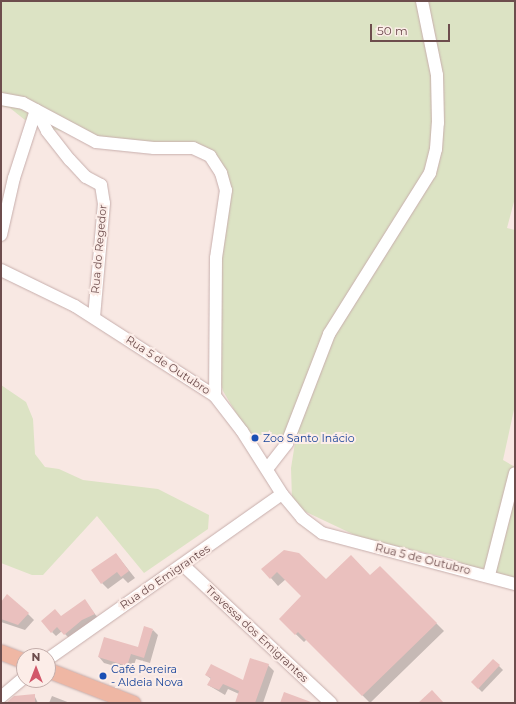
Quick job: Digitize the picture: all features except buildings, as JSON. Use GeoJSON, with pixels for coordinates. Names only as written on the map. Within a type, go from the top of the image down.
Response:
{"type":"FeatureCollection","features":[{"type":"Feature","properties":{"kind":"main road"},"geometry":{"type":"LineString","coordinates":[[1,652],[16,658]]}},
{"type":"Feature","properties":{"kind":"main road"},"geometry":{"type":"LineString","coordinates":[[56,673],[133,703]]}},
{"type":"Feature","properties":{"kind":"street"},"geometry":{"type":"LineString","coordinates":[[267,469],[287,443],[329,334],[393,235],[430,172],[436,149],[438,130],[437,75],[422,1]]}},
{"type":"Feature","properties":{"kind":"street"},"geometry":{"type":"LineString","coordinates":[[1,98],[24,103],[96,142],[154,148],[194,148],[210,156],[222,172],[226,190],[216,258],[215,396]]}},
{"type":"Feature","properties":{"kind":"street"},"geometry":{"type":"LineString","coordinates":[[1,235],[14,178],[36,110]]}},
{"type":"Feature","properties":{"kind":"street","name":"Rua do Regedor"},"geometry":{"type":"LineString","coordinates":[[36,110],[47,131],[70,160],[86,177],[102,185],[104,203],[94,317]]}},
{"type":"Feature","properties":{"kind":"street","name":"Rua 5 de Outubro"},"geometry":{"type":"LineString","coordinates":[[1,270],[94,317],[215,396],[267,469],[282,494],[302,518],[322,533],[489,575],[515,584]]}},
{"type":"Feature","properties":{"kind":"street"},"geometry":{"type":"LineString","coordinates":[[489,575],[515,473]]}},
{"type":"Feature","properties":{"kind":"street","name":"Rua do Emigrantes"},"geometry":{"type":"LineString","coordinates":[[56,654],[184,566],[282,494]]}},
{"type":"Feature","properties":{"kind":"street","name":"Travessa dos Emigrantes"},"geometry":{"type":"LineString","coordinates":[[184,566],[331,703]]}},
{"type":"Feature","properties":{"kind":"street"},"geometry":{"type":"LineString","coordinates":[[1,697],[16,685]]}},
{"type":"Feature","properties":{"kind":"green space"},"geometry":{"type":"Polygon","coordinates":[[[1,1],[515,1],[515,198],[507,228],[515,230],[515,405],[503,460],[515,467],[515,586],[452,559],[361,538],[304,511],[292,499],[291,468],[295,443],[285,435],[249,435],[223,391],[212,354],[221,192],[217,170],[198,152],[43,128],[25,120],[10,108],[1,106],[1,1]]]}},
{"type":"Feature","properties":{"kind":"green space"},"geometry":{"type":"Polygon","coordinates":[[[1,385],[26,402],[33,419],[35,454],[45,467],[59,469],[83,480],[158,489],[209,515],[208,529],[144,573],[97,516],[43,575],[32,575],[1,563],[1,385]]]}},
{"type":"Feature","properties":{"kind":"place","name":"Zoo Santo Inácio"},"geometry":{"type":"Point","coordinates":[255,438]}},
{"type":"Feature","properties":{"kind":"place","name":"Café Pereira - Aldeia Nova"},"geometry":{"type":"Point","coordinates":[103,676]}}]}
